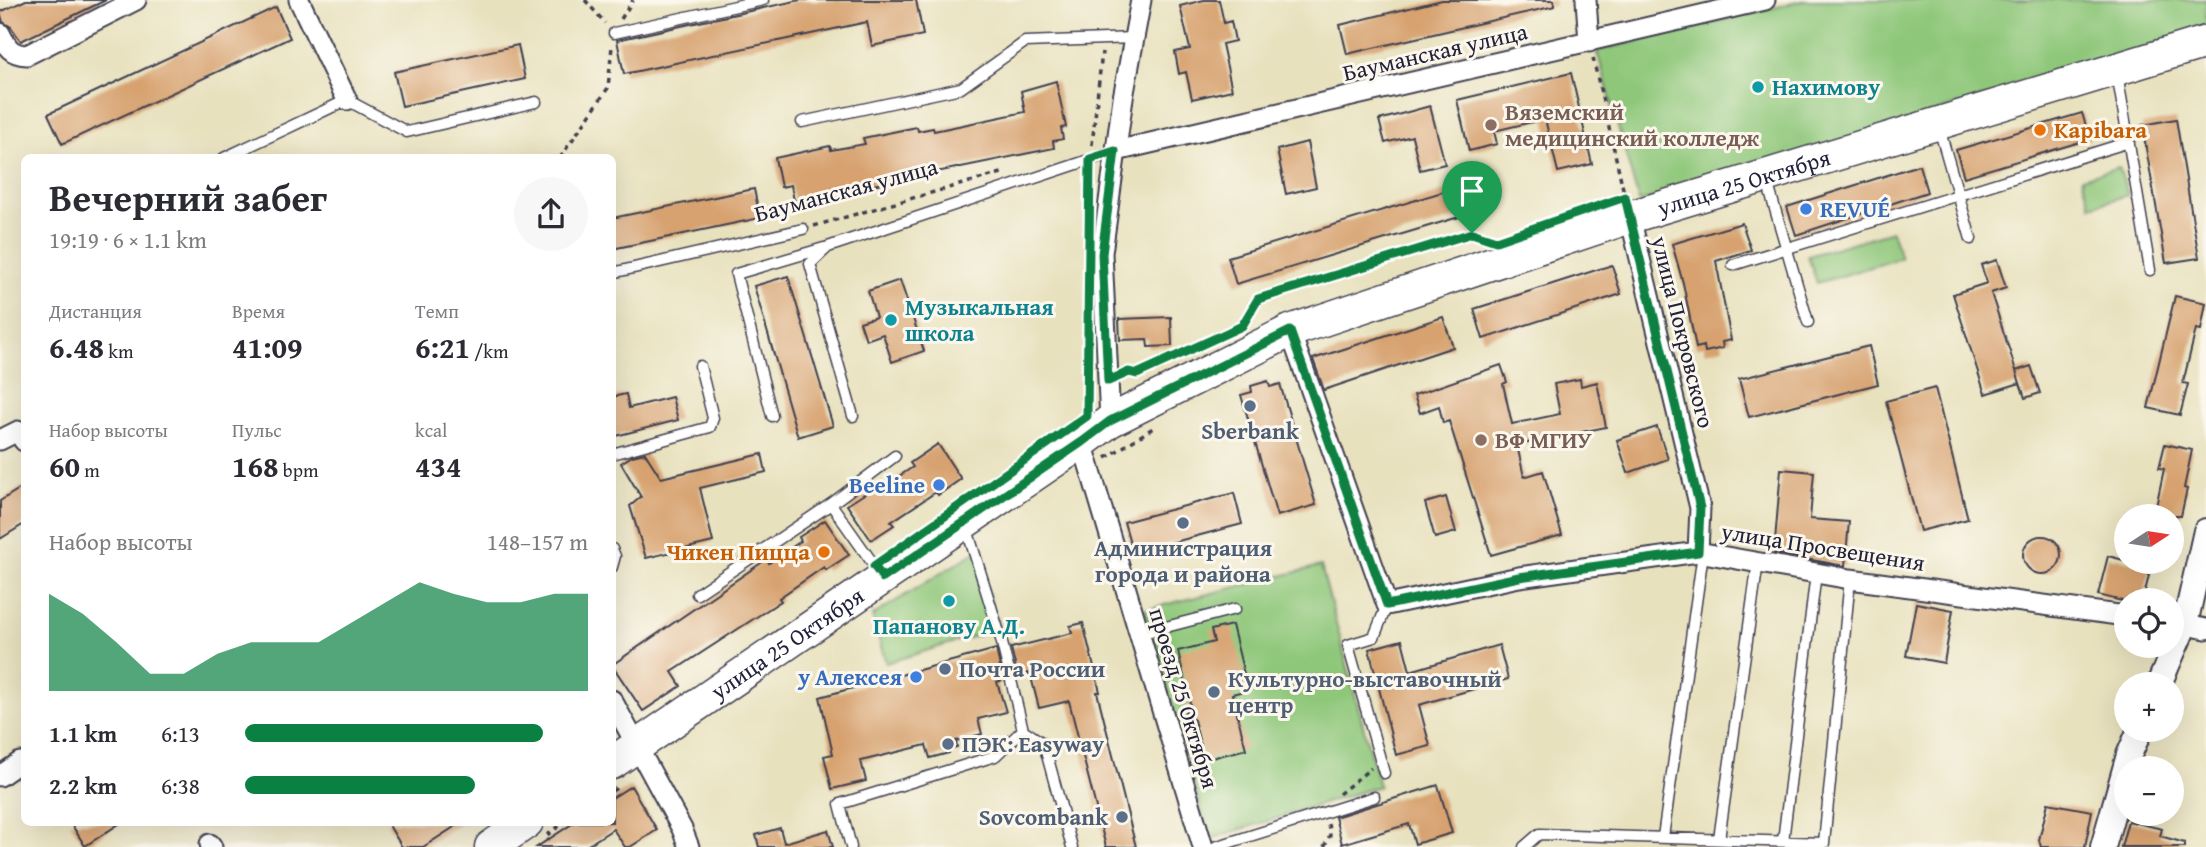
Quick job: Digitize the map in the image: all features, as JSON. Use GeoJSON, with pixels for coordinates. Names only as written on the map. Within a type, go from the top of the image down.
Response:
{"type":"FeatureCollection","features":[{"type":"Feature","properties":{"kind":"main road","name":"улица 25 Октября"},"geometry":{"type":"LineString","coordinates":[[624,755],[965,522],[1093,426],[1290,331],[1630,217],[2206,42]]}},
{"type":"Feature","properties":{"kind":"main road"},"geometry":{"type":"LineString","coordinates":[[491,847],[521,826]]}},
{"type":"Feature","properties":{"kind":"street"},"geometry":{"type":"LineString","coordinates":[[0,33],[11,50],[16,54],[27,55],[136,0]]}},
{"type":"Feature","properties":{"kind":"street"},"geometry":{"type":"LineString","coordinates":[[299,0],[347,100]]}},
{"type":"Feature","properties":{"kind":"street","name":"проезд 25 Октября"},"geometry":{"type":"LineString","coordinates":[[1141,0],[1115,151],[1102,254],[1098,378],[1093,426],[1139,634],[1203,847]]}},
{"type":"Feature","properties":{"kind":"street"},"geometry":{"type":"LineString","coordinates":[[1586,0],[1589,42]]}},
{"type":"Feature","properties":{"kind":"street","name":"Бауманская улица"},"geometry":{"type":"LineString","coordinates":[[1115,151],[1765,0]]}},
{"type":"Feature","properties":{"kind":"street","name":"улица Покровского"},"geometry":{"type":"LineString","coordinates":[[1630,217],[1700,508],[1701,552]]}},
{"type":"Feature","properties":{"kind":"street"},"geometry":{"type":"LineString","coordinates":[[1290,331],[1387,605]]}},
{"type":"Feature","properties":{"kind":"street"},"geometry":{"type":"LineString","coordinates":[[0,440],[18,431],[21,436]]}},
{"type":"Feature","properties":{"kind":"street"},"geometry":{"type":"LineString","coordinates":[[2165,672],[2188,625],[2206,531]]}},
{"type":"Feature","properties":{"kind":"street","name":"улица Просвещения"},"geometry":{"type":"LineString","coordinates":[[1387,605],[1519,577],[1701,552],[1850,579],[2114,614]]}},
{"type":"Feature","properties":{"kind":"street"},"geometry":{"type":"LineString","coordinates":[[616,718],[624,755],[682,829],[689,847]]}},
{"type":"Feature","properties":{"kind":"street"},"geometry":{"type":"LineString","coordinates":[[2103,847],[2135,742]]}},
{"type":"Feature","properties":{"kind":"street"},"geometry":{"type":"LineString","coordinates":[[0,776],[20,762]]}},
{"type":"Feature","properties":{"kind":"lane"},"geometry":{"type":"LineString","coordinates":[[614,33],[763,0]]}},
{"type":"Feature","properties":{"kind":"lane"},"geometry":{"type":"LineString","coordinates":[[802,122],[961,88],[1025,42],[1134,38]]}},
{"type":"Feature","properties":{"kind":"lane"},"geometry":{"type":"LineString","coordinates":[[2116,69],[2150,270]]}},
{"type":"Feature","properties":{"kind":"lane"},"geometry":{"type":"LineString","coordinates":[[232,154],[347,100],[407,132],[537,102]]}},
{"type":"Feature","properties":{"kind":"lane"},"geometry":{"type":"LineString","coordinates":[[1937,124],[1971,239]]}},
{"type":"Feature","properties":{"kind":"lane"},"geometry":{"type":"LineString","coordinates":[[1733,265],[2129,142]]}},
{"type":"Feature","properties":{"kind":"lane"},"geometry":{"type":"LineString","coordinates":[[772,416],[736,274],[828,247],[1115,151]]}},
{"type":"Feature","properties":{"kind":"lane"},"geometry":{"type":"LineString","coordinates":[[1766,176],[1808,322]]}},
{"type":"Feature","properties":{"kind":"lane","name":"Бауманская улица"},"geometry":{"type":"LineString","coordinates":[[616,272],[803,229]]}},
{"type":"Feature","properties":{"kind":"lane"},"geometry":{"type":"LineString","coordinates":[[828,247],[810,264],[853,416]]}},
{"type":"Feature","properties":{"kind":"lane"},"geometry":{"type":"LineString","coordinates":[[616,453],[710,427],[713,418],[700,366]]}},
{"type":"Feature","properties":{"kind":"lane"},"geometry":{"type":"LineString","coordinates":[[697,594],[831,504],[895,456]]}},
{"type":"Feature","properties":{"kind":"lane"},"geometry":{"type":"LineString","coordinates":[[831,504],[883,578]]}},
{"type":"Feature","properties":{"kind":"lane"},"geometry":{"type":"LineString","coordinates":[[965,522],[1001,639],[1023,730],[1044,744],[1072,847]]}},
{"type":"Feature","properties":{"kind":"lane"},"geometry":{"type":"LineString","coordinates":[[1663,837],[1701,552]]}},
{"type":"Feature","properties":{"kind":"lane"},"geometry":{"type":"LineString","coordinates":[[1719,839],[1758,562]]}},
{"type":"Feature","properties":{"kind":"lane"},"geometry":{"type":"LineString","coordinates":[[1783,841],[1816,573]]}},
{"type":"Feature","properties":{"kind":"lane"},"geometry":{"type":"LineString","coordinates":[[1524,847],[1539,834],[1824,843],[1850,579]]}},
{"type":"Feature","properties":{"kind":"lane"},"geometry":{"type":"LineString","coordinates":[[1384,773],[1348,645],[1374,637],[1387,605]]}},
{"type":"Feature","properties":{"kind":"lane"},"geometry":{"type":"LineString","coordinates":[[1139,634],[1235,609]]}},
{"type":"Feature","properties":{"kind":"lane"},"geometry":{"type":"LineString","coordinates":[[851,847],[840,804],[995,756],[1023,730]]}},
{"type":"Feature","properties":{"kind":"lane"},"geometry":{"type":"LineString","coordinates":[[1214,847],[1374,797]]}},
{"type":"Feature","properties":{"kind":"path"},"geometry":{"type":"LineString","coordinates":[[563,154],[608,88],[614,33],[585,0]]}},
{"type":"Feature","properties":{"kind":"path"},"geometry":{"type":"LineString","coordinates":[[1090,200],[1090,159],[1104,39]]}},
{"type":"Feature","properties":{"kind":"path","name":"улица Покровского"},"geometry":{"type":"LineString","coordinates":[[1589,42],[1630,217]]}},
{"type":"Feature","properties":{"kind":"path","name":"Бауманская улица"},"geometry":{"type":"LineString","coordinates":[[803,229],[1013,170]]}},
{"type":"Feature","properties":{"kind":"path"},"geometry":{"type":"LineString","coordinates":[[1093,426],[1098,378],[1129,372],[1137,374],[1242,326],[1258,299],[1472,233],[1496,241]]}},
{"type":"Feature","properties":{"kind":"green space"},"geometry":{"type":"Polygon","coordinates":[[[1806,0],[2206,0],[2206,30],[1639,202],[1597,51],[1806,0]]]}},
{"type":"Feature","properties":{"kind":"green space"},"geometry":{"type":"Polygon","coordinates":[[[2119,167],[2128,195],[2091,206],[2082,178],[2119,167]]]}},
{"type":"Feature","properties":{"kind":"green space"},"geometry":{"type":"Polygon","coordinates":[[[1892,231],[1901,258],[1817,283],[1808,256],[1892,231]]]}},
{"type":"Feature","properties":{"kind":"green space"},"geometry":{"type":"Polygon","coordinates":[[[977,551],[998,629],[886,663],[872,616],[977,551]]]}},
{"type":"Feature","properties":{"kind":"green space"},"geometry":{"type":"Polygon","coordinates":[[[1321,566],[1379,786],[1210,839],[1144,610],[1321,566]]]}},
{"type":"Feature","properties":{"kind":"building"},"geometry":{"type":"Polygon","coordinates":[[[26,0],[106,0],[21,41],[11,27],[3,22],[0,12],[26,0]]]}},
{"type":"Feature","properties":{"kind":"building"},"geometry":{"type":"Polygon","coordinates":[[[800,0],[916,0],[923,35],[872,46],[867,22],[624,74],[617,40],[800,0]]]}},
{"type":"Feature","properties":{"kind":"building"},"geometry":{"type":"Polygon","coordinates":[[[1204,0],[1219,0],[1224,23],[1231,21],[1235,41],[1222,44],[1232,90],[1192,99],[1186,72],[1179,74],[1175,52],[1190,49],[1180,6],[1204,0]]]}},
{"type":"Feature","properties":{"kind":"building"},"geometry":{"type":"Polygon","coordinates":[[[1442,0],[1554,0],[1555,6],[1347,54],[1340,25],[1442,0]]]}},
{"type":"Feature","properties":{"kind":"building"},"geometry":{"type":"Polygon","coordinates":[[[276,7],[290,38],[62,144],[48,114],[276,7]]]}},
{"type":"Feature","properties":{"kind":"building"},"geometry":{"type":"Polygon","coordinates":[[[518,45],[525,79],[402,106],[394,72],[518,45]]]}},
{"type":"Feature","properties":{"kind":"building","name":"Вяземский медицинский колледж"},"geometry":{"type":"Polygon","coordinates":[[[1571,73],[1592,164],[1558,172],[1545,119],[1494,131],[1497,144],[1469,151],[1457,100],[1571,73]]]}},
{"type":"Feature","properties":{"kind":"building"},"geometry":{"type":"Polygon","coordinates":[[[1056,81],[1066,127],[1061,128],[1063,139],[1053,141],[1054,148],[794,201],[791,185],[781,187],[775,158],[830,146],[831,150],[865,144],[863,138],[917,127],[918,131],[933,128],[934,131],[1025,112],[1021,91],[1056,81]]]}},
{"type":"Feature","properties":{"kind":"building"},"geometry":{"type":"Polygon","coordinates":[[[1430,106],[1445,164],[1420,170],[1412,136],[1385,143],[1379,120],[1430,106]]]}},
{"type":"Feature","properties":{"kind":"building"},"geometry":{"type":"Polygon","coordinates":[[[2082,113],[2090,139],[1964,177],[1956,150],[2082,113]]]}},
{"type":"Feature","properties":{"kind":"building"},"geometry":{"type":"Polygon","coordinates":[[[2176,119],[2199,258],[2166,263],[2142,125],[2176,119]]]}},
{"type":"Feature","properties":{"kind":"building"},"geometry":{"type":"Polygon","coordinates":[[[1307,142],[1316,187],[1286,194],[1277,150],[1307,142]]]}},
{"type":"Feature","properties":{"kind":"building"},"geometry":{"type":"Polygon","coordinates":[[[1919,165],[1927,192],[1796,235],[1787,207],[1919,165]]]}},
{"type":"Feature","properties":{"kind":"building"},"geometry":{"type":"Polygon","coordinates":[[[754,189],[760,218],[616,248],[616,217],[754,189]]]}},
{"type":"Feature","properties":{"kind":"building"},"geometry":{"type":"Polygon","coordinates":[[[1452,189],[1459,217],[1236,284],[1228,257],[1452,189]]]}},
{"type":"Feature","properties":{"kind":"building"},"geometry":{"type":"Polygon","coordinates":[[[1742,223],[1751,250],[1716,261],[1731,340],[1722,342],[1723,348],[1705,352],[1704,346],[1696,348],[1672,244],[1742,223]]]}},
{"type":"Feature","properties":{"kind":"building"},"geometry":{"type":"Polygon","coordinates":[[[1997,260],[2006,288],[1991,293],[2020,383],[1985,394],[1953,294],[1987,283],[1981,265],[1997,260]]]}},
{"type":"Feature","properties":{"kind":"building"},"geometry":{"type":"Polygon","coordinates":[[[1612,265],[1621,294],[1483,339],[1474,309],[1612,265]]]}},
{"type":"Feature","properties":{"kind":"building"},"geometry":{"type":"Polygon","coordinates":[[[788,276],[833,426],[798,437],[754,286],[788,276]]]}},
{"type":"Feature","properties":{"kind":"building","name":"Музыкальная школа"},"geometry":{"type":"Polygon","coordinates":[[[900,280],[924,351],[892,362],[883,334],[866,340],[860,322],[876,317],[868,291],[900,280]]]}},
{"type":"Feature","properties":{"kind":"building"},"geometry":{"type":"Polygon","coordinates":[[[2175,296],[2206,303],[2201,330],[2196,329],[2183,383],[2188,384],[2180,415],[2148,408],[2175,296]]]}},
{"type":"Feature","properties":{"kind":"building"},"geometry":{"type":"Polygon","coordinates":[[[1171,317],[1172,346],[1148,347],[1147,339],[1120,340],[1119,319],[1171,317]]]}},
{"type":"Feature","properties":{"kind":"building"},"geometry":{"type":"Polygon","coordinates":[[[1443,317],[1453,347],[1324,390],[1313,359],[1443,317]]]}},
{"type":"Feature","properties":{"kind":"building"},"geometry":{"type":"Polygon","coordinates":[[[1869,346],[1878,384],[1749,417],[1739,379],[1869,346]]]}},
{"type":"Feature","properties":{"kind":"building"},"geometry":{"type":"Polygon","coordinates":[[[1501,365],[1507,382],[1503,384],[1512,424],[1560,414],[1554,384],[1580,379],[1581,386],[1597,382],[1606,427],[1517,445],[1524,477],[1543,471],[1562,535],[1491,555],[1449,421],[1443,423],[1439,406],[1420,413],[1414,395],[1501,365]]]}},
{"type":"Feature","properties":{"kind":"building"},"geometry":{"type":"Polygon","coordinates":[[[2031,366],[2040,393],[2025,398],[2016,371],[2031,366]]]}},
{"type":"Feature","properties":{"kind":"building"},"geometry":{"type":"Polygon","coordinates":[[[1268,381],[1270,387],[1280,384],[1316,505],[1277,516],[1241,395],[1252,392],[1251,386],[1268,381]]]}},
{"type":"Feature","properties":{"kind":"building"},"geometry":{"type":"Polygon","coordinates":[[[1935,388],[1968,519],[1920,531],[1886,401],[1935,388]]]}},
{"type":"Feature","properties":{"kind":"building"},"geometry":{"type":"Polygon","coordinates":[[[626,394],[629,408],[672,397],[678,420],[616,436],[616,396],[626,394]]]}},
{"type":"Feature","properties":{"kind":"building"},"geometry":{"type":"Polygon","coordinates":[[[1657,427],[1668,459],[1628,473],[1617,440],[1657,427]]]}},
{"type":"Feature","properties":{"kind":"building"},"geometry":{"type":"Polygon","coordinates":[[[938,444],[961,479],[891,522],[894,525],[871,540],[847,505],[913,467],[910,463],[938,444]]]}},
{"type":"Feature","properties":{"kind":"building"},"geometry":{"type":"Polygon","coordinates":[[[2165,444],[2192,450],[2184,488],[2187,489],[2184,504],[2157,504],[2164,469],[2159,468],[2165,444]]]}},
{"type":"Feature","properties":{"kind":"building"},"geometry":{"type":"Polygon","coordinates":[[[645,453],[661,478],[762,454],[766,472],[700,488],[713,542],[646,558],[630,506],[641,497],[621,463],[632,456],[645,453]]]}},
{"type":"Feature","properties":{"kind":"building"},"geometry":{"type":"Polygon","coordinates":[[[1781,469],[1814,472],[1810,519],[1849,522],[1845,566],[1774,553],[1781,469]]]}},
{"type":"Feature","properties":{"kind":"building"},"geometry":{"type":"Polygon","coordinates":[[[21,488],[21,526],[0,539],[0,501],[21,488]]]}},
{"type":"Feature","properties":{"kind":"building","name":"Администрация города и района"},"geometry":{"type":"Polygon","coordinates":[[[1234,493],[1242,524],[1133,553],[1124,522],[1234,493]]]}},
{"type":"Feature","properties":{"kind":"building"},"geometry":{"type":"Polygon","coordinates":[[[1446,497],[1456,532],[1435,538],[1425,503],[1446,497]]]}},
{"type":"Feature","properties":{"kind":"building"},"geometry":{"type":"Polygon","coordinates":[[[825,520],[849,555],[826,570],[824,567],[779,598],[781,601],[672,672],[681,686],[643,711],[616,671],[616,662],[767,559],[769,563],[801,541],[799,537],[825,520]]]}},
{"type":"Feature","properties":{"kind":"building"},"geometry":{"type":"Polygon","coordinates":[[[2042,536],[2056,541],[2061,555],[2056,569],[2042,574],[2028,569],[2023,555],[2028,541],[2042,536]]]}},
{"type":"Feature","properties":{"kind":"building"},"geometry":{"type":"Polygon","coordinates":[[[2108,556],[2114,558],[2114,574],[2149,574],[2146,588],[2114,588],[2114,599],[2098,595],[2108,556]]]}},
{"type":"Feature","properties":{"kind":"building"},"geometry":{"type":"Polygon","coordinates":[[[1916,603],[1953,610],[1944,663],[1906,656],[1916,603]]]}},
{"type":"Feature","properties":{"kind":"building"},"geometry":{"type":"Polygon","coordinates":[[[1083,623],[1100,692],[1097,692],[1136,847],[1106,847],[1069,701],[1039,708],[1030,673],[1018,676],[1011,648],[1072,633],[1070,626],[1083,623]]]}},
{"type":"Feature","properties":{"kind":"building","name":"Культурно-выставочный центр"},"geometry":{"type":"Polygon","coordinates":[[[1232,625],[1248,690],[1232,694],[1246,749],[1204,760],[1194,720],[1184,714],[1190,703],[1178,651],[1214,642],[1211,630],[1232,625]]]}},
{"type":"Feature","properties":{"kind":"building"},"geometry":{"type":"Polygon","coordinates":[[[1402,640],[1410,671],[1499,645],[1508,679],[1419,705],[1430,746],[1396,755],[1369,649],[1402,640]]]}},
{"type":"Feature","properties":{"kind":"building"},"geometry":{"type":"Polygon","coordinates":[[[996,649],[1003,680],[997,682],[1006,712],[978,719],[982,734],[956,741],[957,747],[948,749],[949,753],[930,758],[926,745],[861,761],[866,781],[832,789],[824,756],[833,754],[820,697],[996,649]]]}},
{"type":"Feature","properties":{"kind":"building"},"geometry":{"type":"Polygon","coordinates":[[[1438,785],[1452,833],[1415,844],[1409,824],[1342,844],[1335,817],[1438,785]]]}},
{"type":"Feature","properties":{"kind":"building"},"geometry":{"type":"Polygon","coordinates":[[[631,786],[657,830],[630,847],[625,847],[613,829],[585,847],[537,847],[569,826],[616,826],[616,795],[631,786]]]}},
{"type":"Feature","properties":{"kind":"building"},"geometry":{"type":"Polygon","coordinates":[[[2048,803],[2092,811],[2085,847],[2041,847],[2039,840],[2048,803]]]}},
{"type":"Feature","properties":{"kind":"building"},"geometry":{"type":"Polygon","coordinates":[[[72,826],[116,826],[85,846],[72,826]]]}},
{"type":"Feature","properties":{"kind":"building"},"geometry":{"type":"Polygon","coordinates":[[[389,826],[456,826],[423,847],[402,847],[389,826]]]}},
{"type":"Feature","properties":{"kind":"building"},"geometry":{"type":"Polygon","coordinates":[[[2127,826],[2162,829],[2160,836],[2185,843],[2185,847],[2121,847],[2127,826]]]}},
{"type":"Feature","properties":{"kind":"building"},"geometry":{"type":"Polygon","coordinates":[[[780,828],[784,843],[828,830],[833,847],[759,847],[756,835],[780,828]]]}},
{"type":"Feature","properties":{"kind":"place","name":"Нахимову"},"geometry":{"type":"Point","coordinates":[1758,87]}},
{"type":"Feature","properties":{"kind":"place","name":"Вяземский медицинский колледж"},"geometry":{"type":"Point","coordinates":[1491,125]}},
{"type":"Feature","properties":{"kind":"place","name":"Kapibara"},"geometry":{"type":"Point","coordinates":[2040,130]}},
{"type":"Feature","properties":{"kind":"place","name":"REVUÉ"},"geometry":{"type":"Point","coordinates":[1806,209]}},
{"type":"Feature","properties":{"kind":"place","name":"Музыкальная школа"},"geometry":{"type":"Point","coordinates":[891,320]}},
{"type":"Feature","properties":{"kind":"place","name":"Sberbank"},"geometry":{"type":"Point","coordinates":[1250,406]}},
{"type":"Feature","properties":{"kind":"place","name":"ВФ МГИУ"},"geometry":{"type":"Point","coordinates":[1481,440]}},
{"type":"Feature","properties":{"kind":"place","name":"Beeline"},"geometry":{"type":"Point","coordinates":[939,485]}},
{"type":"Feature","properties":{"kind":"place","name":"Администрация города и района"},"geometry":{"type":"Point","coordinates":[1183,523]}},
{"type":"Feature","properties":{"kind":"place","name":"Чикен Пицца"},"geometry":{"type":"Point","coordinates":[824,552]}},
{"type":"Feature","properties":{"kind":"place","name":"Папанову А.Д."},"geometry":{"type":"Point","coordinates":[949,601]}},
{"type":"Feature","properties":{"kind":"place","name":"Почта России"},"geometry":{"type":"Point","coordinates":[945,669]}},
{"type":"Feature","properties":{"kind":"place","name":"у Алексея"},"geometry":{"type":"Point","coordinates":[916,677]}},
{"type":"Feature","properties":{"kind":"place","name":"Культурно-выставочный центр"},"geometry":{"type":"Point","coordinates":[1214,692]}},
{"type":"Feature","properties":{"kind":"place","name":"ПЭК: Easyway"},"geometry":{"type":"Point","coordinates":[948,744]}},
{"type":"Feature","properties":{"kind":"place","name":"Sovcombank"},"geometry":{"type":"Point","coordinates":[1122,817]}},
{"type":"Feature","properties":{"kind":"route"},"geometry":{"type":"LineString","coordinates":[[1115,151],[1102,254],[1108,381],[1129,372],[1137,374],[1242,326],[1258,299],[1472,233],[1496,241],[1625,197],[1700,508],[1698,552],[1519,577],[1387,605],[1290,331],[1110,421],[883,578],[874,566],[1087,416],[1090,159],[1115,151]]}}]}
